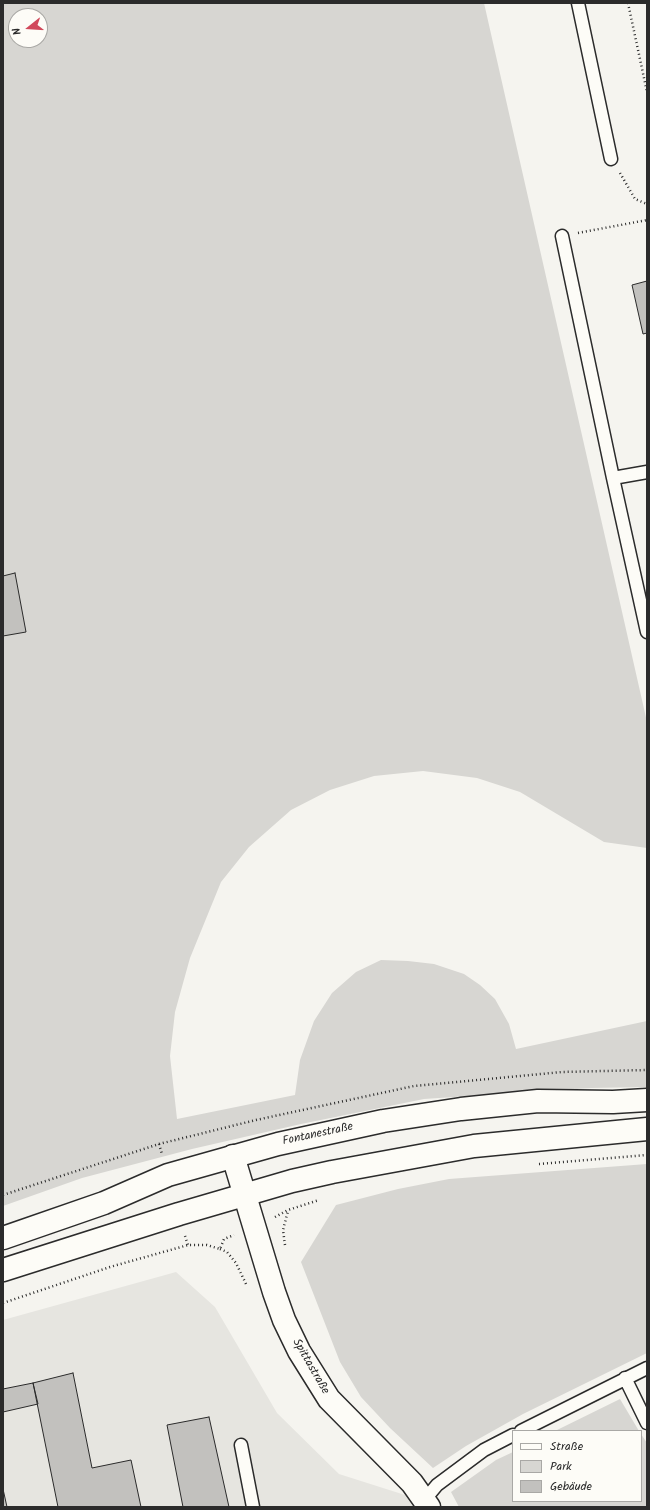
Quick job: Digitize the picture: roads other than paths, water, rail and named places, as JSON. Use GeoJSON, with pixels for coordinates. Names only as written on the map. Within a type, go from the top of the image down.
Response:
{"type":"FeatureCollection","features":[{"type":"Feature","properties":{"kind":"main road","name":"Fontanestraße"},"geometry":{"type":"LineString","coordinates":[[3,1238],[104,1204],[168,1175],[278,1144],[383,1121],[461,1109],[538,1101],[613,1102],[647,1100]]}},
{"type":"Feature","properties":{"kind":"main road"},"geometry":{"type":"LineString","coordinates":[[3,1270],[168,1217],[292,1181],[332,1172],[474,1146],[647,1129]]}},
{"type":"Feature","properties":{"kind":"main road","name":"Spittastraße"},"geometry":{"type":"LineString","coordinates":[[232,1156],[274,1292],[284,1320],[299,1351],[329,1399],[338,1410],[412,1483],[424,1505]]}},
{"type":"Feature","properties":{"kind":"lane"},"geometry":{"type":"LineString","coordinates":[[578,3],[611,159]]}},
{"type":"Feature","properties":{"kind":"lane"},"geometry":{"type":"LineString","coordinates":[[562,236],[647,632]]}},
{"type":"Feature","properties":{"kind":"lane"},"geometry":{"type":"LineString","coordinates":[[613,478],[647,472]]}},
{"type":"Feature","properties":{"kind":"lane"},"geometry":{"type":"LineString","coordinates":[[523,1430],[647,1368]]}},
{"type":"Feature","properties":{"kind":"lane"},"geometry":{"type":"LineString","coordinates":[[625,1378],[647,1423]]}},
{"type":"Feature","properties":{"kind":"lane"},"geometry":{"type":"LineString","coordinates":[[424,1505],[437,1485],[484,1450],[512,1436]]}},
{"type":"Feature","properties":{"kind":"lane"},"geometry":{"type":"LineString","coordinates":[[240,1445],[253,1507]]}}]}
